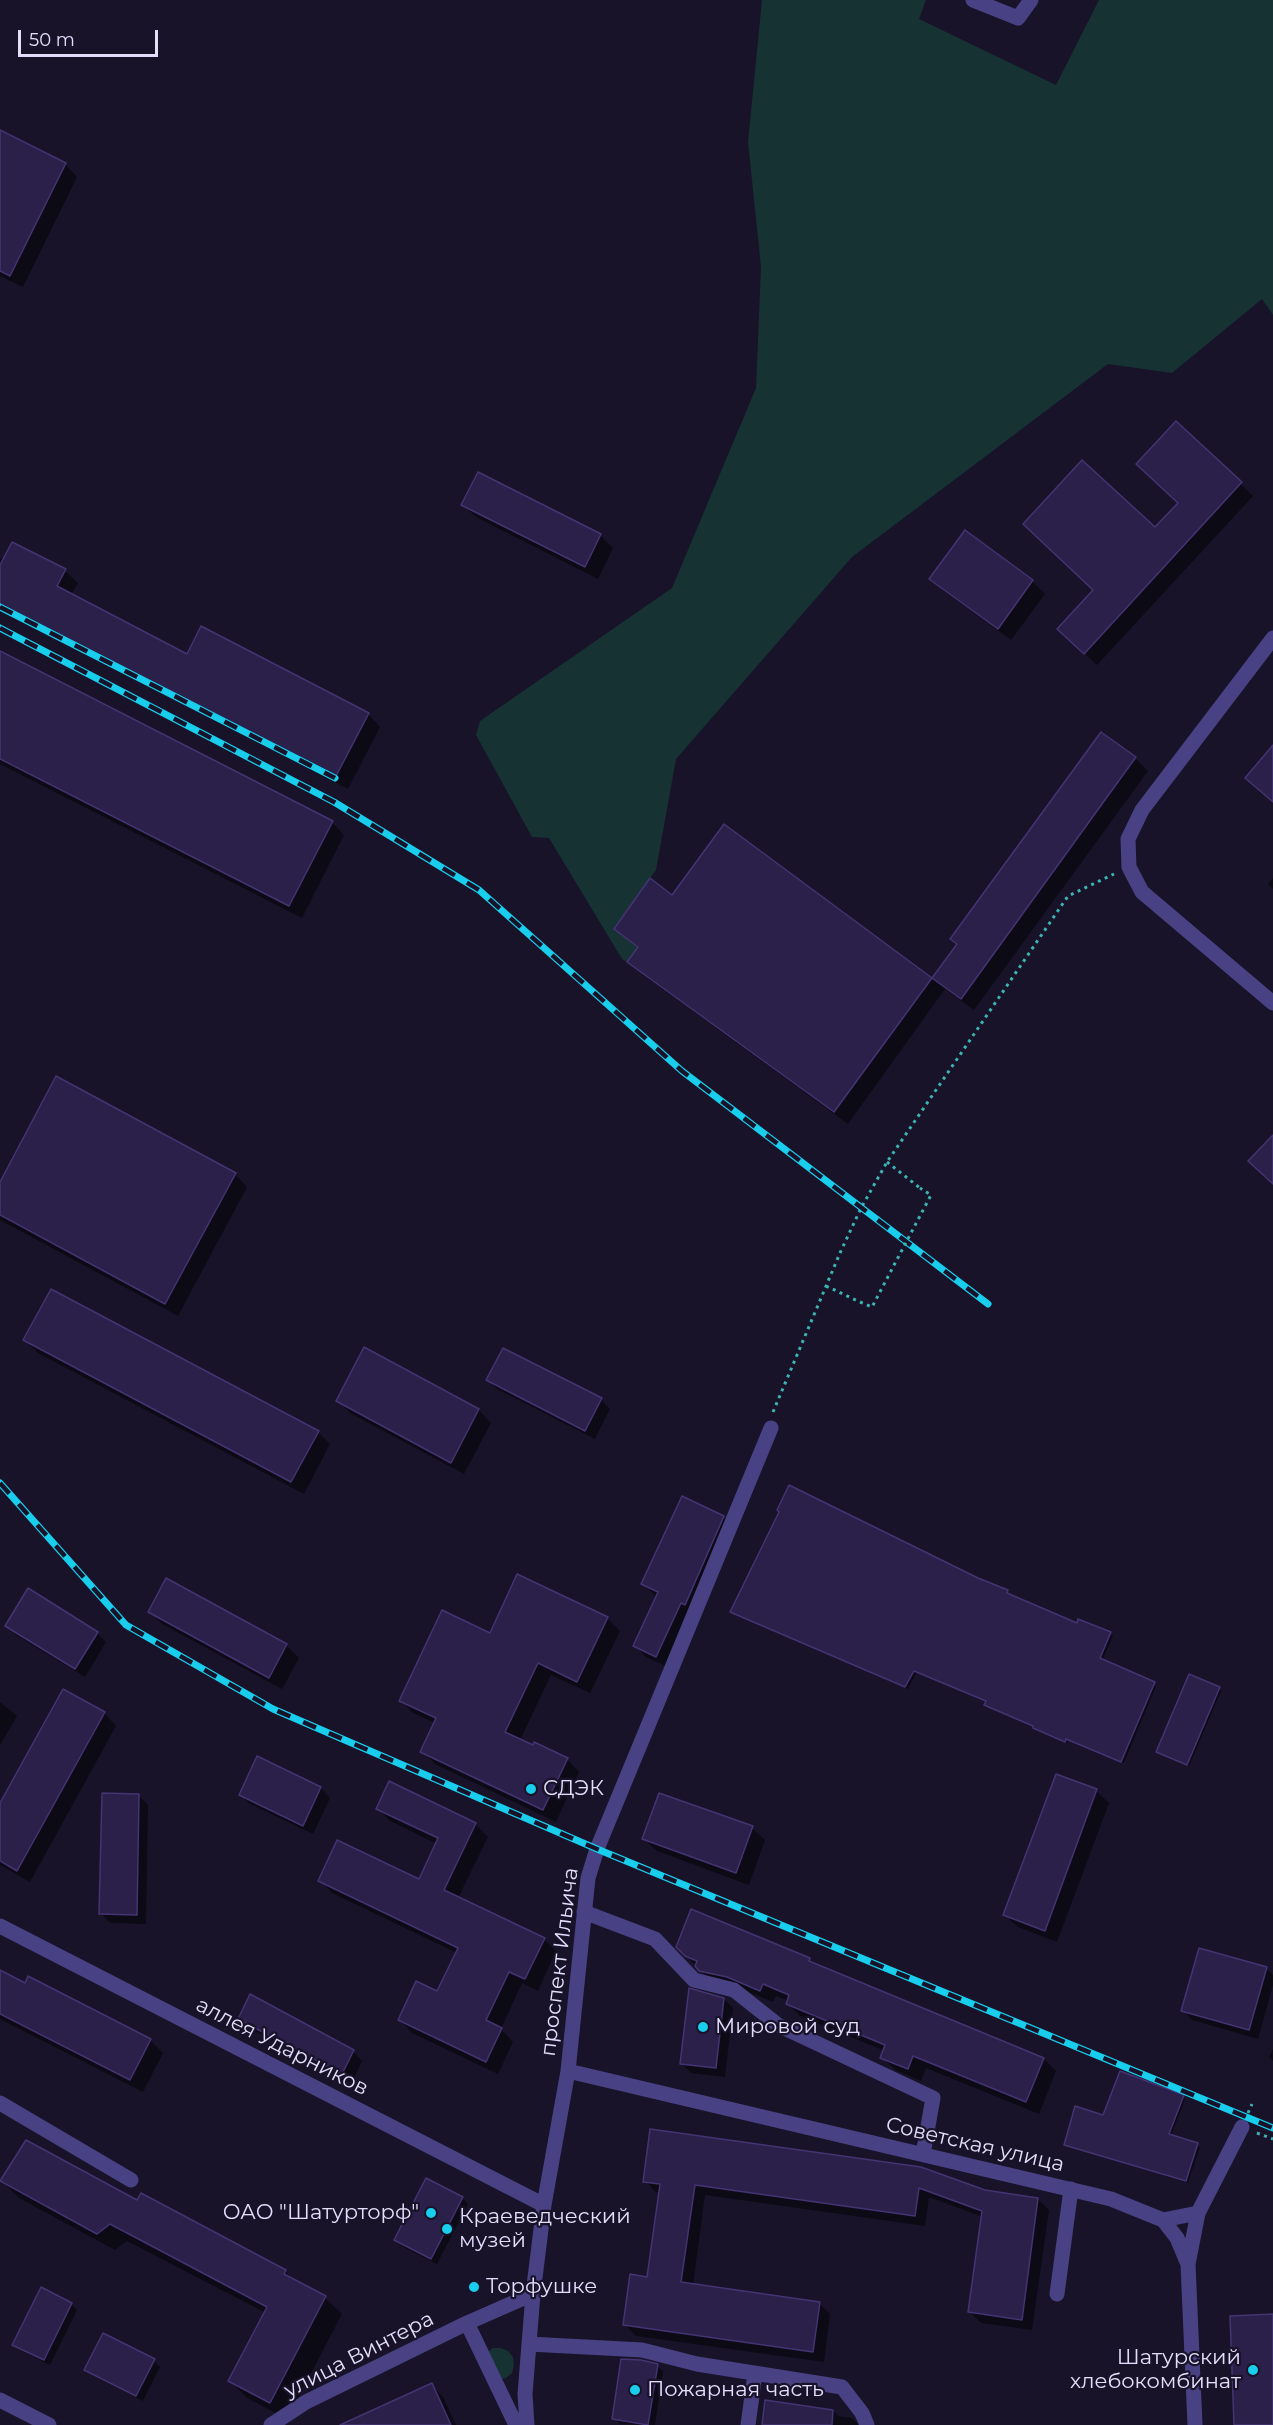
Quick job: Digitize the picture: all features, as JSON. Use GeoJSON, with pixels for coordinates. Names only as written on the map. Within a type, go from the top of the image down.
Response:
{"type":"FeatureCollection","features":[{"type":"Feature","properties":{"kind":"street"},"geometry":{"type":"LineString","coordinates":[[973,0],[1018,18],[1031,0]]}},
{"type":"Feature","properties":{"kind":"street"},"geometry":{"type":"LineString","coordinates":[[1273,638],[1142,810],[1128,839],[1129,867],[1142,892],[1273,1003]]}},
{"type":"Feature","properties":{"kind":"street","name":"проспект Ильича"},"geometry":{"type":"LineString","coordinates":[[527,2425],[525,2394],[533,2294],[544,2205],[568,2072],[588,1878],[597,1849],[771,1428]]}},
{"type":"Feature","properties":{"kind":"street"},"geometry":{"type":"LineString","coordinates":[[584,1912],[655,1939],[694,1980],[734,1990],[778,2025],[933,2098],[923,2154]]}},
{"type":"Feature","properties":{"kind":"street","name":"аллея Ударников"},"geometry":{"type":"LineString","coordinates":[[0,1926],[544,2205]]}},
{"type":"Feature","properties":{"kind":"street","name":"Советская улица"},"geometry":{"type":"LineString","coordinates":[[568,2072],[1071,2189],[1111,2199],[1163,2220]]}},
{"type":"Feature","properties":{"kind":"street"},"geometry":{"type":"LineString","coordinates":[[0,2103],[131,2180]]}},
{"type":"Feature","properties":{"kind":"street"},"geometry":{"type":"LineString","coordinates":[[1195,2425],[1188,2264],[1198,2212],[1242,2127]]}},
{"type":"Feature","properties":{"kind":"street"},"geometry":{"type":"LineString","coordinates":[[1057,2295],[1071,2189]]}},
{"type":"Feature","properties":{"kind":"street"},"geometry":{"type":"LineString","coordinates":[[1188,2264],[1177,2238],[1163,2220],[1198,2212]]}},
{"type":"Feature","properties":{"kind":"street","name":"улица Винтера"},"geometry":{"type":"LineString","coordinates":[[271,2425],[306,2402],[533,2294]]}},
{"type":"Feature","properties":{"kind":"street"},"geometry":{"type":"LineString","coordinates":[[467,2324],[516,2425]]}},
{"type":"Feature","properties":{"kind":"street"},"geometry":{"type":"LineString","coordinates":[[529,2344],[642,2350],[697,2364],[842,2387],[862,2413],[867,2425]]}},
{"type":"Feature","properties":{"kind":"street"},"geometry":{"type":"LineString","coordinates":[[748,2425],[755,2374]]}},
{"type":"Feature","properties":{"kind":"street"},"geometry":{"type":"LineString","coordinates":[[0,2400],[49,2425]]}},
{"type":"Feature","properties":{"kind":"path"},"geometry":{"type":"LineString","coordinates":[[771,1428],[773,1411],[826,1286],[861,1208],[887,1162],[1068,896],[1129,867]]}},
{"type":"Feature","properties":{"kind":"path"},"geometry":{"type":"LineString","coordinates":[[826,1286],[872,1307],[931,1195],[887,1162]]}},
{"type":"Feature","properties":{"kind":"green space"},"geometry":{"type":"Polygon","coordinates":[[[762,0],[926,0],[919,19],[1056,85],[1099,0],[1273,0],[1273,315],[1262,299],[1172,373],[1108,364],[852,557],[676,759],[656,870],[614,928],[638,947],[627,962],[622,959],[549,838],[532,837],[476,735],[480,721],[672,588],[756,388],[761,267],[748,142],[762,0]]]}},
{"type":"Feature","properties":{"kind":"green space"},"geometry":{"type":"Polygon","coordinates":[[[493,2348],[508,2351],[513,2357],[512,2373],[506,2378],[499,2380],[487,2352],[493,2348]]]}},
{"type":"Feature","properties":{"kind":"building"},"geometry":{"type":"Polygon","coordinates":[[[0,130],[66,163],[10,276],[0,271],[0,130]]]}},
{"type":"Feature","properties":{"kind":"building"},"geometry":{"type":"Polygon","coordinates":[[[1176,421],[1242,482],[1084,654],[1057,629],[1093,590],[1023,524],[1082,460],[1155,527],[1178,503],[1136,464],[1176,421]]]}},
{"type":"Feature","properties":{"kind":"building"},"geometry":{"type":"Polygon","coordinates":[[[478,472],[601,534],[585,567],[461,505],[478,472]]]}},
{"type":"Feature","properties":{"kind":"building"},"geometry":{"type":"Polygon","coordinates":[[[965,530],[1033,580],[998,629],[929,579],[965,530]]]}},
{"type":"Feature","properties":{"kind":"building"},"geometry":{"type":"Polygon","coordinates":[[[12,542],[66,569],[57,586],[187,654],[201,626],[369,713],[335,778],[0,604],[0,565],[12,542]]]}},
{"type":"Feature","properties":{"kind":"building"},"geometry":{"type":"Polygon","coordinates":[[[0,651],[333,821],[289,906],[0,759],[0,651]]]}},
{"type":"Feature","properties":{"kind":"building"},"geometry":{"type":"Polygon","coordinates":[[[1101,732],[1136,757],[961,999],[932,978],[957,944],[950,939],[1101,732]]]}},
{"type":"Feature","properties":{"kind":"building"},"geometry":{"type":"Polygon","coordinates":[[[1273,745],[1273,802],[1245,778],[1273,745]]]}},
{"type":"Feature","properties":{"kind":"building"},"geometry":{"type":"Polygon","coordinates":[[[724,824],[932,978],[834,1112],[627,962],[638,947],[614,929],[650,878],[672,895],[724,824]]]}},
{"type":"Feature","properties":{"kind":"building"},"geometry":{"type":"Polygon","coordinates":[[[56,1076],[236,1173],[165,1304],[0,1215],[0,1182],[56,1076]]]}},
{"type":"Feature","properties":{"kind":"building"},"geometry":{"type":"Polygon","coordinates":[[[1273,1135],[1273,1184],[1248,1161],[1273,1135]]]}},
{"type":"Feature","properties":{"kind":"building"},"geometry":{"type":"Polygon","coordinates":[[[51,1289],[319,1431],[291,1482],[23,1340],[51,1289]]]}},
{"type":"Feature","properties":{"kind":"building"},"geometry":{"type":"Polygon","coordinates":[[[364,1347],[479,1409],[451,1463],[336,1401],[364,1347]]]}},
{"type":"Feature","properties":{"kind":"building"},"geometry":{"type":"Polygon","coordinates":[[[503,1348],[602,1398],[585,1431],[486,1380],[503,1348]]]}},
{"type":"Feature","properties":{"kind":"building"},"geometry":{"type":"Polygon","coordinates":[[[789,1485],[978,1578],[1008,1590],[1007,1593],[1077,1623],[1078,1619],[1111,1632],[1100,1658],[1155,1682],[1121,1762],[1033,1728],[1033,1726],[984,1705],[986,1701],[914,1671],[905,1687],[730,1612],[779,1512],[777,1510],[789,1485]]]}},
{"type":"Feature","properties":{"kind":"building"},"geometry":{"type":"Polygon","coordinates":[[[682,1496],[724,1516],[685,1605],[681,1603],[656,1657],[633,1646],[658,1592],[641,1584],[682,1496]]]}},
{"type":"Feature","properties":{"kind":"building"},"geometry":{"type":"Polygon","coordinates":[[[517,1574],[608,1617],[577,1682],[538,1663],[505,1732],[533,1745],[534,1742],[568,1758],[543,1810],[420,1752],[436,1718],[399,1701],[442,1610],[490,1633],[517,1574]]]}},
{"type":"Feature","properties":{"kind":"building"},"geometry":{"type":"Polygon","coordinates":[[[166,1578],[287,1644],[269,1678],[148,1612],[166,1578]]]}},
{"type":"Feature","properties":{"kind":"building"},"geometry":{"type":"Polygon","coordinates":[[[28,1588],[98,1632],[75,1669],[5,1626],[28,1588]]]}},
{"type":"Feature","properties":{"kind":"building"},"geometry":{"type":"Polygon","coordinates":[[[1189,1674],[1220,1687],[1187,1765],[1156,1752],[1189,1674]]]}},
{"type":"Feature","properties":{"kind":"building"},"geometry":{"type":"Polygon","coordinates":[[[63,1689],[105,1712],[17,1871],[0,1861],[0,1803],[63,1689]]]}},
{"type":"Feature","properties":{"kind":"building"},"geometry":{"type":"Polygon","coordinates":[[[257,1756],[321,1787],[303,1826],[239,1795],[257,1756]]]}},
{"type":"Feature","properties":{"kind":"building"},"geometry":{"type":"Polygon","coordinates":[[[1056,1774],[1097,1789],[1045,1931],[1003,1915],[1056,1774]]]}},
{"type":"Feature","properties":{"kind":"building"},"geometry":{"type":"Polygon","coordinates":[[[389,1781],[476,1823],[444,1890],[545,1938],[525,1979],[509,1972],[486,2020],[502,2028],[486,2062],[398,2020],[416,1981],[437,1991],[458,1948],[318,1881],[337,1840],[419,1879],[438,1838],[376,1809],[389,1781]]]}},
{"type":"Feature","properties":{"kind":"building"},"geometry":{"type":"Polygon","coordinates":[[[102,1793],[139,1794],[137,1915],[99,1914],[102,1793]]]}},
{"type":"Feature","properties":{"kind":"building"},"geometry":{"type":"Polygon","coordinates":[[[659,1793],[753,1826],[736,1873],[642,1839],[659,1793]]]}},
{"type":"Feature","properties":{"kind":"building"},"geometry":{"type":"Polygon","coordinates":[[[691,1909],[810,1958],[809,1961],[1044,2058],[1026,2102],[913,2056],[908,2069],[880,2058],[885,2045],[786,2004],[789,1995],[763,1984],[760,1991],[727,1977],[699,1971],[695,1966],[697,1961],[685,1956],[676,1947],[691,1909]]]}},
{"type":"Feature","properties":{"kind":"building"},"geometry":{"type":"Polygon","coordinates":[[[1199,1948],[1267,1967],[1249,2030],[1181,2011],[1199,1948]]]}},
{"type":"Feature","properties":{"kind":"building"},"geometry":{"type":"Polygon","coordinates":[[[0,1970],[25,1983],[28,1976],[151,2039],[130,2080],[0,2014],[0,1970]]]}},
{"type":"Feature","properties":{"kind":"building","name":"Мировой суд"},"geometry":{"type":"Polygon","coordinates":[[[689,1988],[724,1998],[716,2068],[680,2064],[689,1988]]]}},
{"type":"Feature","properties":{"kind":"building"},"geometry":{"type":"Polygon","coordinates":[[[250,1994],[354,2050],[342,2074],[238,2019],[250,1994]]]}},
{"type":"Feature","properties":{"kind":"building"},"geometry":{"type":"Polygon","coordinates":[[[1120,2071],[1184,2095],[1169,2134],[1198,2143],[1186,2181],[1064,2145],[1075,2106],[1103,2115],[1120,2071]]]}},
{"type":"Feature","properties":{"kind":"building"},"geometry":{"type":"Polygon","coordinates":[[[650,2129],[921,2167],[985,2190],[1038,2198],[1022,2320],[968,2312],[982,2211],[919,2188],[915,2216],[695,2185],[681,2282],[820,2302],[813,2352],[623,2325],[630,2274],[647,2277],[660,2184],[643,2182],[650,2129]]]}},
{"type":"Feature","properties":{"kind":"building"},"geometry":{"type":"Polygon","coordinates":[[[26,2140],[137,2200],[141,2193],[286,2270],[284,2274],[326,2296],[270,2403],[228,2381],[267,2307],[110,2224],[97,2234],[0,2181],[26,2140]]]}},
{"type":"Feature","properties":{"kind":"building","name":"ОАО \"Шатурторф\""},"geometry":{"type":"Polygon","coordinates":[[[426,2178],[463,2197],[431,2259],[394,2240],[426,2178]]]}},
{"type":"Feature","properties":{"kind":"building"},"geometry":{"type":"Polygon","coordinates":[[[41,2287],[72,2303],[44,2360],[12,2345],[41,2287]]]}},
{"type":"Feature","properties":{"kind":"building","name":"Шатурский хлебокомбинат"},"geometry":{"type":"Polygon","coordinates":[[[1273,2314],[1273,2425],[1234,2425],[1230,2316],[1273,2314]]]}},
{"type":"Feature","properties":{"kind":"building"},"geometry":{"type":"Polygon","coordinates":[[[103,2333],[155,2359],[136,2396],[84,2370],[103,2333]]]}},
{"type":"Feature","properties":{"kind":"building","name":"Пожарная часть"},"geometry":{"type":"Polygon","coordinates":[[[621,2359],[658,2364],[648,2425],[612,2419],[621,2359]]]}},
{"type":"Feature","properties":{"kind":"building"},"geometry":{"type":"Polygon","coordinates":[[[432,2383],[451,2425],[340,2425],[408,2394],[432,2383]]]}},
{"type":"Feature","properties":{"kind":"building"},"geometry":{"type":"Polygon","coordinates":[[[765,2400],[833,2410],[832,2425],[762,2425],[765,2400]]]}},
{"type":"Feature","properties":{"kind":"railway"},"geometry":{"type":"LineString","coordinates":[[0,607],[335,778]]}},
{"type":"Feature","properties":{"kind":"railway"},"geometry":{"type":"LineString","coordinates":[[0,628],[334,802],[479,890],[682,1071],[988,1304]]}},
{"type":"Feature","properties":{"kind":"railway"},"geometry":{"type":"LineString","coordinates":[[0,1483],[126,1625],[273,1709],[597,1849],[1273,2128]]}},
{"type":"Feature","properties":{"kind":"place","name":"СДЭК"},"geometry":{"type":"Point","coordinates":[531,1789]}},
{"type":"Feature","properties":{"kind":"place","name":"Мировой суд"},"geometry":{"type":"Point","coordinates":[703,2027]}},
{"type":"Feature","properties":{"kind":"place","name":"ОАО \"Шатурторф\""},"geometry":{"type":"Point","coordinates":[431,2213]}},
{"type":"Feature","properties":{"kind":"place","name":"Краеведческий музей"},"geometry":{"type":"Point","coordinates":[447,2229]}},
{"type":"Feature","properties":{"kind":"place","name":"Торфушке"},"geometry":{"type":"Point","coordinates":[474,2287]}},
{"type":"Feature","properties":{"kind":"place","name":"Шатурский хлебокомбинат"},"geometry":{"type":"Point","coordinates":[1253,2370]}},
{"type":"Feature","properties":{"kind":"place","name":"Пожарная часть"},"geometry":{"type":"Point","coordinates":[635,2390]}}]}
